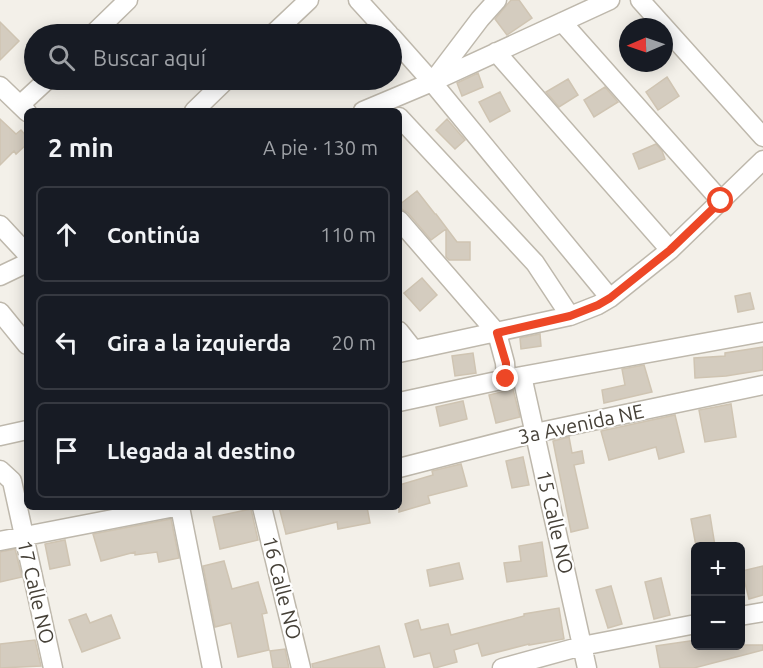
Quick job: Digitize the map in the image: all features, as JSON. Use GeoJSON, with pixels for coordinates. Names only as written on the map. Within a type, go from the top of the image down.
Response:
{"type":"FeatureCollection","features":[{"type":"Feature","properties":{"kind":"street"},"geometry":{"type":"LineString","coordinates":[[103,24],[128,0]]}},
{"type":"Feature","properties":{"kind":"street"},"geometry":{"type":"LineString","coordinates":[[284,24],[309,0]]}},
{"type":"Feature","properties":{"kind":"street"},"geometry":{"type":"LineString","coordinates":[[358,0],[379,24]]}},
{"type":"Feature","properties":{"kind":"street"},"geometry":{"type":"LineString","coordinates":[[432,82],[497,0]]}},
{"type":"Feature","properties":{"kind":"street"},"geometry":{"type":"LineString","coordinates":[[389,106],[432,82],[610,0]]}},
{"type":"Feature","properties":{"kind":"street"},"geometry":{"type":"LineString","coordinates":[[640,0],[763,137]]}},
{"type":"Feature","properties":{"kind":"street"},"geometry":{"type":"LineString","coordinates":[[562,22],[721,201]]}},
{"type":"Feature","properties":{"kind":"street"},"geometry":{"type":"LineString","coordinates":[[402,49],[432,82],[610,298]]}},
{"type":"Feature","properties":{"kind":"street"},"geometry":{"type":"LineString","coordinates":[[496,52],[670,250]]}},
{"type":"Feature","properties":{"kind":"street"},"geometry":{"type":"LineString","coordinates":[[0,86],[24,109]]}},
{"type":"Feature","properties":{"kind":"street"},"geometry":{"type":"LineString","coordinates":[[25,108],[39,90]]}},
{"type":"Feature","properties":{"kind":"street"},"geometry":{"type":"LineString","coordinates":[[197,108],[216,90]]}},
{"type":"Feature","properties":{"kind":"street"},"geometry":{"type":"LineString","coordinates":[[402,120],[535,263],[570,316]]}},
{"type":"Feature","properties":{"kind":"street"},"geometry":{"type":"LineString","coordinates":[[407,351],[497,333],[586,311],[610,298],[670,250],[763,160]]}},
{"type":"Feature","properties":{"kind":"street"},"geometry":{"type":"LineString","coordinates":[[402,223],[497,333]]}},
{"type":"Feature","properties":{"kind":"street"},"geometry":{"type":"LineString","coordinates":[[0,225],[24,251]]}},
{"type":"Feature","properties":{"kind":"street"},"geometry":{"type":"LineString","coordinates":[[0,276],[24,264]]}},
{"type":"Feature","properties":{"kind":"street"},"geometry":{"type":"LineString","coordinates":[[0,312],[24,341]]}},
{"type":"Feature","properties":{"kind":"street"},"geometry":{"type":"LineString","coordinates":[[402,401],[514,378],[763,332]]}},
{"type":"Feature","properties":{"kind":"street","name":"15 Calle NO"},"geometry":{"type":"LineString","coordinates":[[497,333],[506,363],[535,434],[587,668]]}},
{"type":"Feature","properties":{"kind":"street","name":"3a Avenida NE"},"geometry":{"type":"LineString","coordinates":[[402,467],[535,434],[763,385]]}},
{"type":"Feature","properties":{"kind":"street"},"geometry":{"type":"LineString","coordinates":[[0,436],[24,431]]}},
{"type":"Feature","properties":{"kind":"street","name":"17 Calle NO"},"geometry":{"type":"LineString","coordinates":[[10,478],[53,668]]}},
{"type":"Feature","properties":{"kind":"street"},"geometry":{"type":"LineString","coordinates":[[0,541],[159,510]]}},
{"type":"Feature","properties":{"kind":"street"},"geometry":{"type":"LineString","coordinates":[[181,510],[212,668]]}},
{"type":"Feature","properties":{"kind":"street","name":"16 Calle NO"},"geometry":{"type":"LineString","coordinates":[[263,510],[301,668]]}},
{"type":"Feature","properties":{"kind":"street"},"geometry":{"type":"LineString","coordinates":[[745,615],[763,612]]}},
{"type":"Feature","properties":{"kind":"street"},"geometry":{"type":"LineString","coordinates":[[502,668],[582,646],[691,625]]}},
{"type":"Feature","properties":{"kind":"building"},"geometry":{"type":"Polygon","coordinates":[[[511,0],[519,0],[532,18],[507,35],[495,19],[511,0]]]}},
{"type":"Feature","properties":{"kind":"building"},"geometry":{"type":"Polygon","coordinates":[[[0,22],[19,41],[0,60],[0,22]]]}},
{"type":"Feature","properties":{"kind":"building"},"geometry":{"type":"Polygon","coordinates":[[[478,73],[483,87],[462,96],[457,83],[478,73]]]}},
{"type":"Feature","properties":{"kind":"building"},"geometry":{"type":"Polygon","coordinates":[[[667,77],[679,96],[658,110],[646,92],[667,77]]]}},
{"type":"Feature","properties":{"kind":"building"},"geometry":{"type":"Polygon","coordinates":[[[568,79],[578,95],[559,107],[546,92],[568,79]]]}},
{"type":"Feature","properties":{"kind":"building"},"geometry":{"type":"Polygon","coordinates":[[[605,87],[618,102],[594,117],[584,100],[605,87]]]}},
{"type":"Feature","properties":{"kind":"building"},"geometry":{"type":"Polygon","coordinates":[[[500,92],[510,111],[490,122],[479,102],[500,92]]]}},
{"type":"Feature","properties":{"kind":"building"},"geometry":{"type":"Polygon","coordinates":[[[0,119],[16,134],[21,130],[24,134],[24,147],[16,154],[14,151],[0,165],[0,119]]]}},
{"type":"Feature","properties":{"kind":"building"},"geometry":{"type":"Polygon","coordinates":[[[447,119],[465,140],[455,149],[436,130],[447,119]]]}},
{"type":"Feature","properties":{"kind":"building"},"geometry":{"type":"Polygon","coordinates":[[[656,144],[665,159],[639,169],[633,154],[656,144]]]}},
{"type":"Feature","properties":{"kind":"building"},"geometry":{"type":"Polygon","coordinates":[[[417,191],[457,242],[470,242],[470,260],[449,260],[446,257],[446,229],[431,240],[402,209],[402,203],[417,191]]]}},
{"type":"Feature","properties":{"kind":"building"},"geometry":{"type":"Polygon","coordinates":[[[422,278],[437,295],[420,311],[404,293],[422,278]]]}},
{"type":"Feature","properties":{"kind":"building"},"geometry":{"type":"Polygon","coordinates":[[[750,293],[754,309],[738,312],[735,296],[750,293]]]}},
{"type":"Feature","properties":{"kind":"building"},"geometry":{"type":"Polygon","coordinates":[[[540,334],[541,346],[521,349],[520,338],[540,334]]]}},
{"type":"Feature","properties":{"kind":"building"},"geometry":{"type":"Polygon","coordinates":[[[763,347],[763,370],[695,378],[694,358],[725,356],[725,353],[763,347]]]}},
{"type":"Feature","properties":{"kind":"building"},"geometry":{"type":"Polygon","coordinates":[[[473,353],[476,373],[455,376],[452,356],[473,353]]]}},
{"type":"Feature","properties":{"kind":"building"},"geometry":{"type":"Polygon","coordinates":[[[644,365],[652,392],[604,403],[602,390],[625,385],[622,369],[644,365]]]}},
{"type":"Feature","properties":{"kind":"building"},"geometry":{"type":"Polygon","coordinates":[[[513,389],[520,417],[496,423],[489,395],[513,389]]]}},
{"type":"Feature","properties":{"kind":"building"},"geometry":{"type":"Polygon","coordinates":[[[463,401],[467,419],[440,426],[436,407],[463,401]]]}},
{"type":"Feature","properties":{"kind":"building"},"geometry":{"type":"Polygon","coordinates":[[[731,404],[736,437],[705,442],[699,410],[731,404]]]}},
{"type":"Feature","properties":{"kind":"building"},"geometry":{"type":"Polygon","coordinates":[[[675,415],[684,452],[659,459],[656,447],[609,460],[601,431],[675,415]]]}},
{"type":"Feature","properties":{"kind":"building"},"geometry":{"type":"Polygon","coordinates":[[[569,437],[572,453],[582,451],[584,463],[574,465],[588,528],[571,532],[553,441],[569,437]]]}},
{"type":"Feature","properties":{"kind":"building"},"geometry":{"type":"Polygon","coordinates":[[[523,457],[529,485],[512,488],[506,461],[523,457]]]}},
{"type":"Feature","properties":{"kind":"building"},"geometry":{"type":"Polygon","coordinates":[[[461,464],[467,486],[428,496],[430,503],[399,512],[402,510],[402,484],[433,475],[432,471],[461,464]]]}},
{"type":"Feature","properties":{"kind":"building"},"geometry":{"type":"Polygon","coordinates":[[[251,510],[258,540],[220,549],[213,517],[251,510]]]}},
{"type":"Feature","properties":{"kind":"building"},"geometry":{"type":"Polygon","coordinates":[[[280,510],[368,510],[370,523],[338,529],[337,522],[286,534],[280,510]]]}},
{"type":"Feature","properties":{"kind":"building"},"geometry":{"type":"Polygon","coordinates":[[[710,515],[714,542],[695,542],[691,519],[710,515]]]}},
{"type":"Feature","properties":{"kind":"building"},"geometry":{"type":"Polygon","coordinates":[[[171,519],[179,558],[159,562],[157,552],[135,555],[135,552],[101,561],[93,534],[171,519]]]}},
{"type":"Feature","properties":{"kind":"building"},"geometry":{"type":"Polygon","coordinates":[[[65,540],[70,565],[50,569],[45,544],[65,540]]]}},
{"type":"Feature","properties":{"kind":"building"},"geometry":{"type":"Polygon","coordinates":[[[542,542],[547,576],[507,582],[504,563],[521,561],[519,546],[542,542]]]}},
{"type":"Feature","properties":{"kind":"building"},"geometry":{"type":"Polygon","coordinates":[[[15,549],[22,577],[0,582],[0,552],[15,549]]]}},
{"type":"Feature","properties":{"kind":"building"},"geometry":{"type":"Polygon","coordinates":[[[224,561],[232,589],[258,582],[267,613],[262,614],[269,650],[238,657],[231,623],[215,627],[203,566],[224,561]]]}},
{"type":"Feature","properties":{"kind":"building"},"geometry":{"type":"Polygon","coordinates":[[[459,563],[463,579],[430,586],[427,570],[459,563]]]}},
{"type":"Feature","properties":{"kind":"building"},"geometry":{"type":"Polygon","coordinates":[[[763,566],[763,595],[749,599],[745,570],[763,566]]]}},
{"type":"Feature","properties":{"kind":"building"},"geometry":{"type":"Polygon","coordinates":[[[661,578],[670,615],[654,619],[645,582],[661,578]]]}},
{"type":"Feature","properties":{"kind":"building"},"geometry":{"type":"Polygon","coordinates":[[[611,586],[622,624],[608,628],[596,590],[611,586]]]}},
{"type":"Feature","properties":{"kind":"building"},"geometry":{"type":"Polygon","coordinates":[[[559,608],[564,639],[529,644],[482,656],[478,643],[454,650],[457,662],[435,668],[430,653],[414,657],[405,624],[418,620],[421,630],[448,624],[451,635],[524,616],[524,614],[559,608]]]}},
{"type":"Feature","properties":{"kind":"building"},"geometry":{"type":"Polygon","coordinates":[[[86,614],[90,623],[111,615],[120,638],[82,652],[69,620],[86,614]]]}},
{"type":"Feature","properties":{"kind":"building"},"geometry":{"type":"Polygon","coordinates":[[[35,640],[41,666],[0,668],[0,644],[35,640]]]}},
{"type":"Feature","properties":{"kind":"building"},"geometry":{"type":"Polygon","coordinates":[[[691,641],[691,650],[745,650],[745,645],[763,645],[763,650],[694,668],[660,668],[656,646],[691,641]]]}},
{"type":"Feature","properties":{"kind":"building"},"geometry":{"type":"Polygon","coordinates":[[[379,646],[385,668],[313,668],[312,664],[379,646]]]}},
{"type":"Feature","properties":{"kind":"building"},"geometry":{"type":"Polygon","coordinates":[[[285,649],[289,668],[273,668],[270,651],[285,649]]]}},
{"type":"Feature","properties":{"kind":"route"},"geometry":{"type":"LineString","coordinates":[[506,379],[506,363],[497,333],[570,316],[586,311],[610,298],[670,250],[721,201]]}}]}
